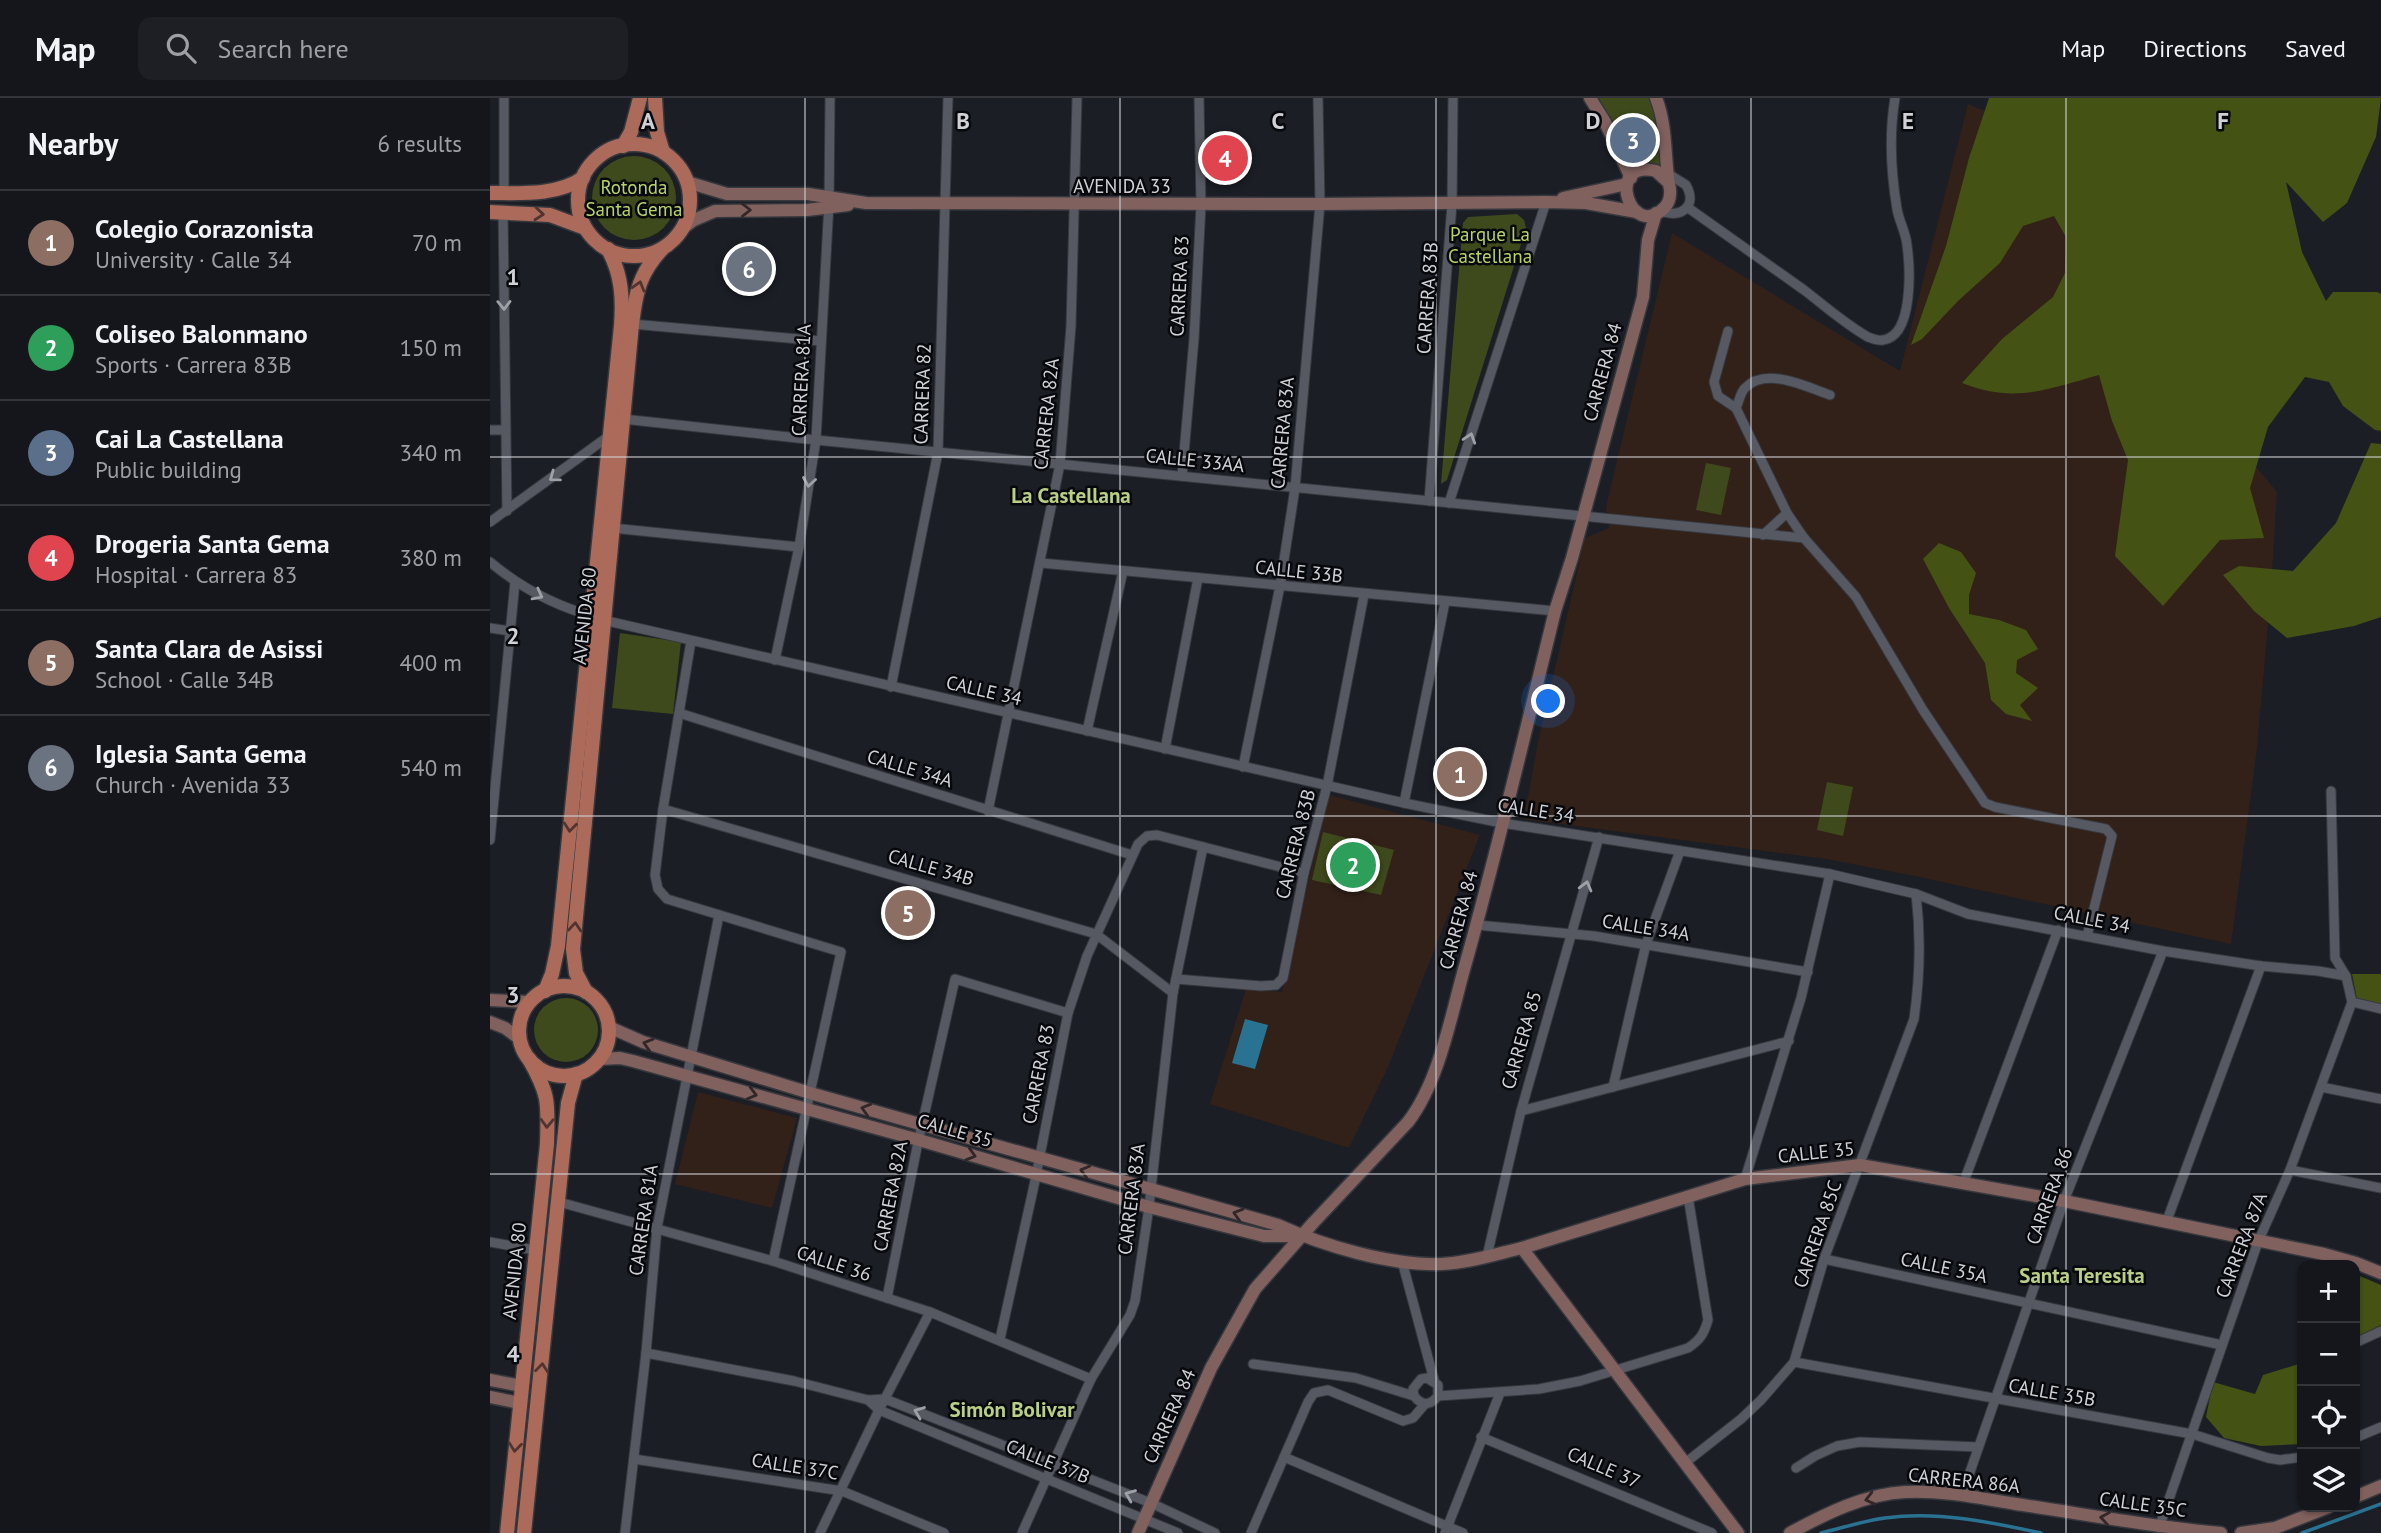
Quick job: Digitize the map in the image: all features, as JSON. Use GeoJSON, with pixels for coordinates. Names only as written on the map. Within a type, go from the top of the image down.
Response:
{"type":"FeatureCollection","features":[{"type":"Feature","properties":{"kind":"main road"},"geometry":{"type":"LineString","coordinates":[[623,146],[631,132],[640,98]]}},
{"type":"Feature","properties":{"kind":"main road"},"geometry":{"type":"LineString","coordinates":[[656,98],[657,132],[663,152]]}},
{"type":"Feature","properties":{"kind":"main road"},"geometry":{"type":"LineString","coordinates":[[497,193],[558,190],[583,178],[599,157],[623,146],[650,147],[663,152],[676,163],[687,182],[690,202],[683,228],[674,240],[662,249],[648,254],[632,256],[608,249],[594,239],[586,228],[578,204],[583,178]]}},
{"type":"Feature","properties":{"kind":"main road"},"geometry":{"type":"LineString","coordinates":[[497,212],[550,215],[586,228]]}},
{"type":"Feature","properties":{"kind":"main road","name":"AVENIDA 80"},"geometry":{"type":"LineString","coordinates":[[586,992],[576,973],[573,949],[609,436],[623,298],[618,274],[608,249]]}},
{"type":"Feature","properties":{"kind":"main road","name":"AVENIDA 80"},"geometry":{"type":"LineString","coordinates":[[545,990],[552,974],[558,946],[598,618],[612,528],[636,291],[648,264],[662,249]]}},
{"type":"Feature","properties":{"kind":"main road"},"geometry":{"type":"LineString","coordinates":[[566,987],[586,992],[601,1007],[609,1027],[607,1043],[599,1059],[588,1069],[576,1074],[557,1075],[546,1072],[529,1059],[520,1039],[519,1026],[523,1013],[530,1002],[545,990],[566,987]]}},
{"type":"Feature","properties":{"kind":"main road","name":"AVENIDA 80"},"geometry":{"type":"LineString","coordinates":[[506,1533],[547,1144],[548,1101],[529,1059]]}},
{"type":"Feature","properties":{"kind":"main road","name":"AVENIDA 80"},"geometry":{"type":"LineString","coordinates":[[524,1533],[568,1103],[576,1074]]}},
{"type":"Feature","properties":{"kind":"street"},"geometry":{"type":"LineString","coordinates":[[497,193],[504,98]]}},
{"type":"Feature","properties":{"kind":"street","name":"CARRERA 81A"},"geometry":{"type":"LineString","coordinates":[[775,660],[799,547],[816,440],[829,203],[830,98]]}},
{"type":"Feature","properties":{"kind":"street","name":"CARRERA 82"},"geometry":{"type":"LineString","coordinates":[[891,687],[938,452],[948,98]]}},
{"type":"Feature","properties":{"kind":"street","name":"CARRERA 82A"},"geometry":{"type":"LineString","coordinates":[[988,811],[1060,464],[1071,326],[1077,98]]}},
{"type":"Feature","properties":{"kind":"street","name":"CARRERA 83"},"geometry":{"type":"LineString","coordinates":[[1182,476],[1194,339],[1201,205],[1199,98]]}},
{"type":"Feature","properties":{"kind":"street","name":"CARRERA 83A"},"geometry":{"type":"LineString","coordinates":[[1243,767],[1280,586],[1295,488],[1321,204],[1318,98]]}},
{"type":"Feature","properties":{"kind":"street","name":"CARRERA 83B"},"geometry":{"type":"LineString","coordinates":[[1429,501],[1452,204],[1453,98]]}},
{"type":"Feature","properties":{"kind":"street"},"geometry":{"type":"LineString","coordinates":[[1590,98],[1605,122],[1629,181],[1626,197],[1632,208],[1676,214],[1687,207],[1690,198],[1686,185],[1650,170],[1640,171],[1629,181]]}},
{"type":"Feature","properties":{"kind":"street"},"geometry":{"type":"LineString","coordinates":[[1649,212],[1669,201],[1663,128],[1656,98]]}},
{"type":"Feature","properties":{"kind":"street"},"geometry":{"type":"LineString","coordinates":[[1687,207],[1846,322],[1876,340],[1886,341],[1895,335],[1901,326],[1909,286],[1907,241],[1898,212],[1894,184],[1892,156],[1895,98]]}},
{"type":"Feature","properties":{"kind":"street","name":"AVENIDA 33"},"geometry":{"type":"LineString","coordinates":[[1546,202],[1629,181]]}},
{"type":"Feature","properties":{"kind":"street","name":"AVENIDA 33"},"geometry":{"type":"LineString","coordinates":[[687,182],[727,194],[808,194],[829,203]]}},
{"type":"Feature","properties":{"kind":"street"},"geometry":{"type":"LineString","coordinates":[[1449,503],[1546,202]]}},
{"type":"Feature","properties":{"kind":"street","name":"AVENIDA 33"},"geometry":{"type":"LineString","coordinates":[[683,228],[715,211],[807,210],[829,203],[1201,205],[1546,202],[1586,203],[1649,212]]}},
{"type":"Feature","properties":{"kind":"street"},"geometry":{"type":"LineString","coordinates":[[497,212],[507,511]]}},
{"type":"Feature","properties":{"kind":"street","name":"CARRERA 84"},"geometry":{"type":"LineString","coordinates":[[1138,1533],[1211,1368],[1255,1289],[1419,1108],[1454,1010],[1555,611],[1643,297],[1649,212]]}},
{"type":"Feature","properties":{"kind":"street"},"geometry":{"type":"LineString","coordinates":[[632,324],[821,341]]}},
{"type":"Feature","properties":{"kind":"street"},"geometry":{"type":"LineString","coordinates":[[1728,331],[1714,382],[1717,396],[1736,408],[1787,513],[1804,538],[1856,597],[1923,710],[1986,803],[2106,828],[2112,836],[2087,936]]}},
{"type":"Feature","properties":{"kind":"street"},"geometry":{"type":"LineString","coordinates":[[1736,408],[1743,390],[1755,380],[1768,378],[1830,395]]}},
{"type":"Feature","properties":{"kind":"street","name":"CALLE 33AA"},"geometry":{"type":"LineString","coordinates":[[623,419],[1804,538]]}},
{"type":"Feature","properties":{"kind":"street"},"geometry":{"type":"LineString","coordinates":[[490,430],[505,430]]}},
{"type":"Feature","properties":{"kind":"street"},"geometry":{"type":"LineString","coordinates":[[490,522],[609,436]]}},
{"type":"Feature","properties":{"kind":"street"},"geometry":{"type":"LineString","coordinates":[[1763,535],[1787,513]]}},
{"type":"Feature","properties":{"kind":"street"},"geometry":{"type":"LineString","coordinates":[[612,528],[799,547]]}},
{"type":"Feature","properties":{"kind":"street","name":"CALLE 34"},"geometry":{"type":"LineString","coordinates":[[490,562],[515,582],[558,605],[598,618],[1327,786],[1503,823],[1749,859],[1830,874],[1916,894],[1968,914],[2163,951],[2346,976]]}},
{"type":"Feature","properties":{"kind":"street","name":"CALLE 33B"},"geometry":{"type":"LineString","coordinates":[[1041,563],[1555,611]]}},
{"type":"Feature","properties":{"kind":"street"},"geometry":{"type":"LineString","coordinates":[[1087,731],[1122,571]]}},
{"type":"Feature","properties":{"kind":"street"},"geometry":{"type":"LineString","coordinates":[[1165,749],[1198,578]]}},
{"type":"Feature","properties":{"kind":"street"},"geometry":{"type":"LineString","coordinates":[[490,840],[515,582]]}},
{"type":"Feature","properties":{"kind":"street","name":"CARRERA 83B"},"geometry":{"type":"LineString","coordinates":[[1175,979],[1261,986],[1276,985],[1283,978],[1304,873],[1327,786],[1364,594]]}},
{"type":"Feature","properties":{"kind":"street"},"geometry":{"type":"LineString","coordinates":[[1404,803],[1445,602]]}},
{"type":"Feature","properties":{"kind":"street"},"geometry":{"type":"LineString","coordinates":[[490,628],[510,631]]}},
{"type":"Feature","properties":{"kind":"street"},"geometry":{"type":"LineString","coordinates":[[691,641],[663,809],[655,875],[658,889],[667,899],[841,952],[773,1261]]}},
{"type":"Feature","properties":{"kind":"street","name":"CALLE 34A"},"geometry":{"type":"LineString","coordinates":[[679,713],[1132,855]]}},
{"type":"Feature","properties":{"kind":"street"},"geometry":{"type":"LineString","coordinates":[[2331,791],[2335,958],[2346,976],[2352,1002],[2381,1009]]}},
{"type":"Feature","properties":{"kind":"street","name":"CALLE 34B"},"geometry":{"type":"LineString","coordinates":[[663,809],[1096,934],[1173,993]]}},
{"type":"Feature","properties":{"kind":"street","name":"CARRERA 83"},"geometry":{"type":"LineString","coordinates":[[1000,1339],[1037,1174],[1068,1013],[1096,934],[1142,839],[1153,835],[1203,847]]}},
{"type":"Feature","properties":{"kind":"street","name":"CARRERA 85"},"geometry":{"type":"LineString","coordinates":[[1487,1256],[1521,1111],[1599,837]]}},
{"type":"Feature","properties":{"kind":"street"},"geometry":{"type":"LineString","coordinates":[[1203,847],[1304,873]]}},
{"type":"Feature","properties":{"kind":"street","name":"CARRERA 83A"},"geometry":{"type":"LineString","coordinates":[[1022,1533],[1091,1379],[1133,1308],[1149,1207],[1175,979],[1203,847]]}},
{"type":"Feature","properties":{"kind":"street"},"geometry":{"type":"LineString","coordinates":[[1613,1087],[1646,944],[1680,851]]}},
{"type":"Feature","properties":{"kind":"street"},"geometry":{"type":"LineString","coordinates":[[1745,1179],[1789,1041],[1830,874]]}},
{"type":"Feature","properties":{"kind":"street","name":"CARRERA 85C"},"geometry":{"type":"LineString","coordinates":[[1685,1464],[1741,1419],[1794,1362],[1824,1259],[1914,1019],[1920,940],[1916,894]]}},
{"type":"Feature","properties":{"kind":"street","name":"CARRERA 81A"},"geometry":{"type":"LineString","coordinates":[[625,1533],[646,1353],[657,1227],[719,915]]}},
{"type":"Feature","properties":{"kind":"street","name":"CALLE 34A"},"geometry":{"type":"LineString","coordinates":[[1477,925],[1646,944],[1808,972]]}},
{"type":"Feature","properties":{"kind":"street"},"geometry":{"type":"LineString","coordinates":[[1963,1184],[2059,930]]}},
{"type":"Feature","properties":{"kind":"street","name":"CARRERA 86"},"geometry":{"type":"LineString","coordinates":[[1962,1495],[2064,1201],[2163,951]]}},
{"type":"Feature","properties":{"kind":"street"},"geometry":{"type":"LineString","coordinates":[[2166,1223],[2261,966]]}},
{"type":"Feature","properties":{"kind":"street","name":"CARRERA 82A"},"geometry":{"type":"LineString","coordinates":[[887,1298],[955,978],[1068,1013]]}},
{"type":"Feature","properties":{"kind":"street"},"geometry":{"type":"LineString","coordinates":[[490,1000],[530,1002]]}},
{"type":"Feature","properties":{"kind":"street","name":"CARRERA 87A"},"geometry":{"type":"LineString","coordinates":[[2159,1528],[2258,1242],[2290,1170],[2352,1002]]}},
{"type":"Feature","properties":{"kind":"street"},"geometry":{"type":"LineString","coordinates":[[490,1022],[505,1028],[520,1039]]}},
{"type":"Feature","properties":{"kind":"street","name":"CALLE 35"},"geometry":{"type":"LineString","coordinates":[[609,1027],[643,1042],[810,1093],[1278,1225],[1334,1248],[1402,1261],[1442,1264],[1487,1256],[1522,1248],[1745,1179],[1860,1165],[2064,1201],[2258,1242],[2324,1260]]}},
{"type":"Feature","properties":{"kind":"street"},"geometry":{"type":"LineString","coordinates":[[1521,1111],[1789,1041]]}},
{"type":"Feature","properties":{"kind":"street","name":"CALLE 35"},"geometry":{"type":"LineString","coordinates":[[599,1059],[620,1058],[919,1140],[1149,1207],[1264,1236],[1302,1236]]}},
{"type":"Feature","properties":{"kind":"street"},"geometry":{"type":"LineString","coordinates":[[2320,1087],[2381,1099]]}},
{"type":"Feature","properties":{"kind":"street"},"geometry":{"type":"LineString","coordinates":[[2290,1170],[2381,1188]]}},
{"type":"Feature","properties":{"kind":"street"},"geometry":{"type":"LineString","coordinates":[[1438,1396],[1539,1390],[1580,1381],[1688,1348],[1698,1342],[1704,1334],[1708,1320],[1689,1196]]}},
{"type":"Feature","properties":{"kind":"street","name":"CALLE 36"},"geometry":{"type":"LineString","coordinates":[[559,1202],[773,1261],[930,1312],[1091,1379]]}},
{"type":"Feature","properties":{"kind":"street"},"geometry":{"type":"LineString","coordinates":[[490,1242],[535,1250]]}},
{"type":"Feature","properties":{"kind":"street"},"geometry":{"type":"LineString","coordinates":[[1522,1248],[1738,1533]]}},
{"type":"Feature","properties":{"kind":"street","name":"CALLE 35A"},"geometry":{"type":"LineString","coordinates":[[1824,1259],[2222,1345]]}},
{"type":"Feature","properties":{"kind":"street"},"geometry":{"type":"LineString","coordinates":[[1402,1261],[1434,1380],[1438,1385],[1438,1396],[1433,1402],[1418,1402],[1413,1389],[1421,1379],[1434,1380]]}},
{"type":"Feature","properties":{"kind":"street","name":"CALLE 35"},"geometry":{"type":"LineString","coordinates":[[2360,1264],[2381,1273]]}},
{"type":"Feature","properties":{"kind":"street"},"geometry":{"type":"LineString","coordinates":[[820,1533],[930,1312]]}},
{"type":"Feature","properties":{"kind":"street"},"geometry":{"type":"LineString","coordinates":[[2360,1341],[2381,1331]]}},
{"type":"Feature","properties":{"kind":"street","name":"CALLE 37B"},"geometry":{"type":"LineString","coordinates":[[646,1353],[794,1381],[868,1400],[885,1399],[1151,1503],[1215,1533]]}},
{"type":"Feature","properties":{"kind":"street","name":"CALLE 35B"},"geometry":{"type":"LineString","coordinates":[[1794,1362],[2192,1434],[2268,1458],[2280,1460],[2297,1458]]}},
{"type":"Feature","properties":{"kind":"street"},"geometry":{"type":"LineString","coordinates":[[1253,1364],[1356,1378],[1414,1396]]}},
{"type":"Feature","properties":{"kind":"street"},"geometry":{"type":"LineString","coordinates":[[490,1380],[522,1386]]}},
{"type":"Feature","properties":{"kind":"street"},"geometry":{"type":"LineString","coordinates":[[1251,1533],[1314,1392],[1328,1390],[1397,1419],[1413,1418],[1425,1404]]}},
{"type":"Feature","properties":{"kind":"street"},"geometry":{"type":"LineString","coordinates":[[1446,1530],[1500,1392]]}},
{"type":"Feature","properties":{"kind":"street"},"geometry":{"type":"LineString","coordinates":[[490,1397],[520,1403]]}},
{"type":"Feature","properties":{"kind":"street","name":"CALLE 37B"},"geometry":{"type":"LineString","coordinates":[[868,1400],[879,1410],[1178,1533]]}},
{"type":"Feature","properties":{"kind":"street"},"geometry":{"type":"LineString","coordinates":[[2360,1436],[2381,1427]]}},
{"type":"Feature","properties":{"kind":"street","name":"CALLE 37"},"geometry":{"type":"LineString","coordinates":[[1481,1437],[1712,1533]]}},
{"type":"Feature","properties":{"kind":"street"},"geometry":{"type":"LineString","coordinates":[[1796,1468],[1837,1446],[1860,1442],[1978,1447]]}},
{"type":"Feature","properties":{"kind":"street"},"geometry":{"type":"LineString","coordinates":[[1284,1457],[1446,1530],[1463,1533]]}},
{"type":"Feature","properties":{"kind":"street","name":"CALLE 37C"},"geometry":{"type":"LineString","coordinates":[[634,1459],[842,1490],[944,1533]]}},
{"type":"Feature","properties":{"kind":"street"},"geometry":{"type":"LineString","coordinates":[[2360,1495],[2381,1486]]}},
{"type":"Feature","properties":{"kind":"street","name":"CARRERA 86A"},"geometry":{"type":"LineString","coordinates":[[1790,1533],[1862,1500],[1904,1492],[1962,1495],[2059,1510]]}},
{"type":"Feature","properties":{"kind":"street","name":"CALLE 35C"},"geometry":{"type":"LineString","coordinates":[[2059,1510],[2159,1528],[2221,1533]]}},
{"type":"Feature","properties":{"kind":"street"},"geometry":{"type":"LineString","coordinates":[[2241,1533],[2274,1528],[2316,1512]]}},
{"type":"Feature","properties":{"kind":"shaded area"},"geometry":{"type":"Polygon","coordinates":[[[1968,104],[2050,137],[2230,436],[2277,492],[2257,748],[2231,944],[1826,859],[1524,819],[1538,742],[1585,538],[1609,528],[1610,513],[1606,512],[1607,502],[1672,233],[1900,371],[1968,104]]]}},
{"type":"Feature","properties":{"kind":"shaded area"},"geometry":{"type":"Polygon","coordinates":[[[1329,795],[1480,835],[1388,1067],[1349,1148],[1210,1104],[1246,989],[1282,992],[1329,795]]]}},
{"type":"Feature","properties":{"kind":"shaded area"},"geometry":{"type":"Polygon","coordinates":[[[698,1092],[797,1118],[772,1208],[675,1184],[698,1092]]]}},
{"type":"Feature","properties":{"kind":"green space"},"geometry":{"type":"Polygon","coordinates":[[[1590,98],[1655,98],[1662,124],[1661,174],[1631,178],[1590,98]]]}},
{"type":"Feature","properties":{"kind":"green space"},"geometry":{"type":"Polygon","coordinates":[[[1989,98],[2381,98],[2376,137],[2347,203],[2323,222],[2286,182],[2302,252],[2326,301],[2333,292],[2381,294],[2381,431],[2375,430],[2343,406],[2329,382],[2305,377],[2268,427],[2250,488],[2264,538],[2220,540],[2163,606],[2115,556],[2128,460],[2112,421],[2099,375],[2047,389],[2015,393],[1998,393],[1962,383],[2002,339],[2053,297],[2065,273],[2066,237],[2054,216],[2023,226],[2000,263],[1922,339],[1911,345],[1946,246],[1969,158],[1989,98]]]}},
{"type":"Feature","properties":{"kind":"green space","name":"Rotonda Santa Gema"},"geometry":{"type":"Polygon","coordinates":[[[634,156],[657,163],[669,175],[676,198],[669,221],[657,233],[634,240],[611,233],[599,221],[592,198],[599,175],[611,163],[634,156]]]}},
{"type":"Feature","properties":{"kind":"green space","name":"Parque La Castellana"},"geometry":{"type":"Polygon","coordinates":[[[1517,214],[1524,220],[1526,228],[1447,480],[1441,484],[1463,223],[1468,217],[1517,214]]]}},
{"type":"Feature","properties":{"kind":"green space"},"geometry":{"type":"Polygon","coordinates":[[[2371,443],[2381,444],[2381,617],[2354,626],[2287,638],[2254,611],[2223,575],[2239,566],[2293,571],[2336,523],[2371,443]]]}},
{"type":"Feature","properties":{"kind":"green space"},"geometry":{"type":"Polygon","coordinates":[[[1706,463],[1731,468],[1721,515],[1696,510],[1706,463]]]}},
{"type":"Feature","properties":{"kind":"green space"},"geometry":{"type":"Polygon","coordinates":[[[1939,543],[1961,552],[1976,573],[1969,595],[1969,614],[1999,620],[2026,630],[2038,649],[2017,660],[2016,673],[2038,688],[2020,705],[2032,721],[2006,714],[1991,700],[1985,663],[1949,608],[1923,559],[1939,543]]]}},
{"type":"Feature","properties":{"kind":"green space"},"geometry":{"type":"Polygon","coordinates":[[[620,633],[681,642],[673,714],[612,708],[620,633]]]}},
{"type":"Feature","properties":{"kind":"green space"},"geometry":{"type":"Polygon","coordinates":[[[1827,782],[1853,787],[1843,836],[1817,830],[1827,782]]]}},
{"type":"Feature","properties":{"kind":"green space"},"geometry":{"type":"Polygon","coordinates":[[[1323,832],[1394,850],[1381,895],[1312,880],[1323,832]]]}},
{"type":"Feature","properties":{"kind":"green space"},"geometry":{"type":"Polygon","coordinates":[[[2352,974],[2381,974],[2381,1004],[2357,999],[2352,974]]]}},
{"type":"Feature","properties":{"kind":"green space"},"geometry":{"type":"Polygon","coordinates":[[[566,998],[578,1000],[589,1007],[596,1018],[596,1042],[589,1053],[578,1060],[566,1062],[554,1060],[543,1053],[536,1042],[534,1030],[536,1018],[543,1007],[554,1000],[566,998]]]}},
{"type":"Feature","properties":{"kind":"green space"},"geometry":{"type":"Polygon","coordinates":[[[2360,1276],[2381,1285],[2381,1325],[2360,1336],[2360,1276]]]}},
{"type":"Feature","properties":{"kind":"green space"},"geometry":{"type":"Polygon","coordinates":[[[2297,1365],[2297,1444],[2261,1446],[2224,1438],[2206,1417],[2213,1382],[2255,1394],[2263,1375],[2297,1365]]]}},
{"type":"Feature","properties":{"kind":"water"},"geometry":{"type":"Polygon","coordinates":[[[1245,1019],[1268,1025],[1255,1069],[1232,1063],[1245,1019]]]}},
{"type":"Feature","properties":{"kind":"waterway"},"geometry":{"type":"LineString","coordinates":[[2302,1533],[2381,1504]]}},
{"type":"Feature","properties":{"kind":"waterway"},"geometry":{"type":"LineString","coordinates":[[1821,1533],[1877,1519],[1905,1516],[1944,1517],[2041,1533]]}},
{"type":"Feature","properties":{"kind":"place","name":"Cai La Castellana"},"geometry":{"type":"Point","coordinates":[1633,140]}},
{"type":"Feature","properties":{"kind":"place","name":"Drogeria Santa Gema"},"geometry":{"type":"Point","coordinates":[1225,158]}},
{"type":"Feature","properties":{"kind":"place","name":"Iglesia Santa Gema"},"geometry":{"type":"Point","coordinates":[749,269]}},
{"type":"Feature","properties":{"kind":"place","name":"Colegio Corazonista"},"geometry":{"type":"Point","coordinates":[1460,774]}},
{"type":"Feature","properties":{"kind":"place","name":"Coliseo Balonmano"},"geometry":{"type":"Point","coordinates":[1353,865]}},
{"type":"Feature","properties":{"kind":"place","name":"Santa Clara de Asissi"},"geometry":{"type":"Point","coordinates":[908,913]}},
{"type":"Feature","properties":{"kind":"district","name":"La Castellana"},"geometry":{"type":"Point","coordinates":[1071,495]}},
{"type":"Feature","properties":{"kind":"district","name":"Santa Teresita"},"geometry":{"type":"Point","coordinates":[2082,1275]}},
{"type":"Feature","properties":{"kind":"district","name":"Simón Bolivar"},"geometry":{"type":"Point","coordinates":[1012,1409]}}]}
